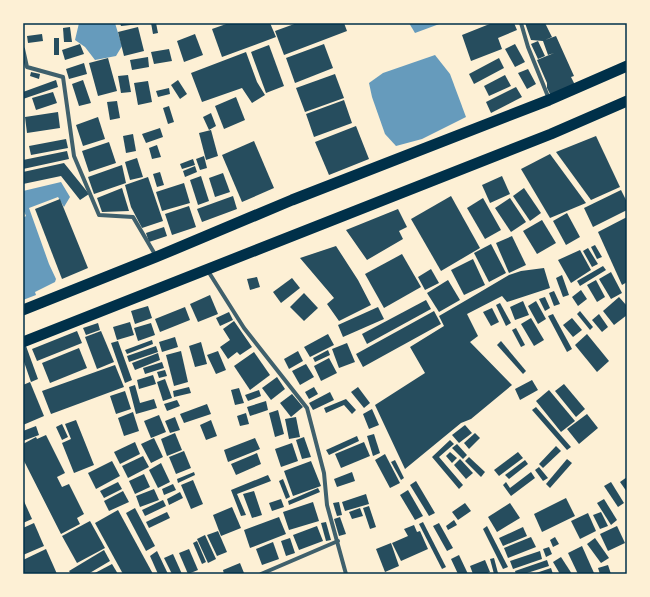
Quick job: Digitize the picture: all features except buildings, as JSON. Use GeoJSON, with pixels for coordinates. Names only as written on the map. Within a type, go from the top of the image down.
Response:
{"type":"FeatureCollection","features":[{"type":"Feature","properties":{"kind":"highway"},"geometry":{"type":"LineString","coordinates":[[23,310],[156,257],[292,200],[549,100],[627,66]]}},
{"type":"Feature","properties":{"kind":"highway"},"geometry":{"type":"LineString","coordinates":[[23,342],[552,134],[627,101]]}},
{"type":"Feature","properties":{"kind":"street"},"geometry":{"type":"LineString","coordinates":[[520,23],[549,100]]}},
{"type":"Feature","properties":{"kind":"street"},"geometry":{"type":"LineString","coordinates":[[23,49],[27,67],[63,77],[74,156],[99,214],[133,217],[156,257]]}},
{"type":"Feature","properties":{"kind":"street"},"geometry":{"type":"LineString","coordinates":[[207,269],[244,328],[307,408],[324,473],[327,505],[346,574]]}},
{"type":"Feature","properties":{"kind":"street"},"geometry":{"type":"LineString","coordinates":[[261,574],[338,541]]}},
{"type":"Feature","properties":{"kind":"water"},"geometry":{"type":"Polygon","coordinates":[[[79,23],[115,23],[122,46],[116,56],[95,60],[85,47],[75,40],[79,23]]]}},
{"type":"Feature","properties":{"kind":"water"},"geometry":{"type":"Polygon","coordinates":[[[409,23],[442,23],[415,33],[409,23]]]}},
{"type":"Feature","properties":{"kind":"water"},"geometry":{"type":"Polygon","coordinates":[[[435,55],[450,74],[466,117],[422,139],[396,146],[385,134],[372,97],[369,83],[383,73],[435,55]]]}},
{"type":"Feature","properties":{"kind":"water"},"geometry":{"type":"Polygon","coordinates":[[[61,182],[70,197],[64,207],[58,197],[29,208],[49,264],[56,279],[55,282],[35,292],[36,295],[23,300],[23,218],[26,216],[23,209],[23,191],[61,182]]]}}]}
